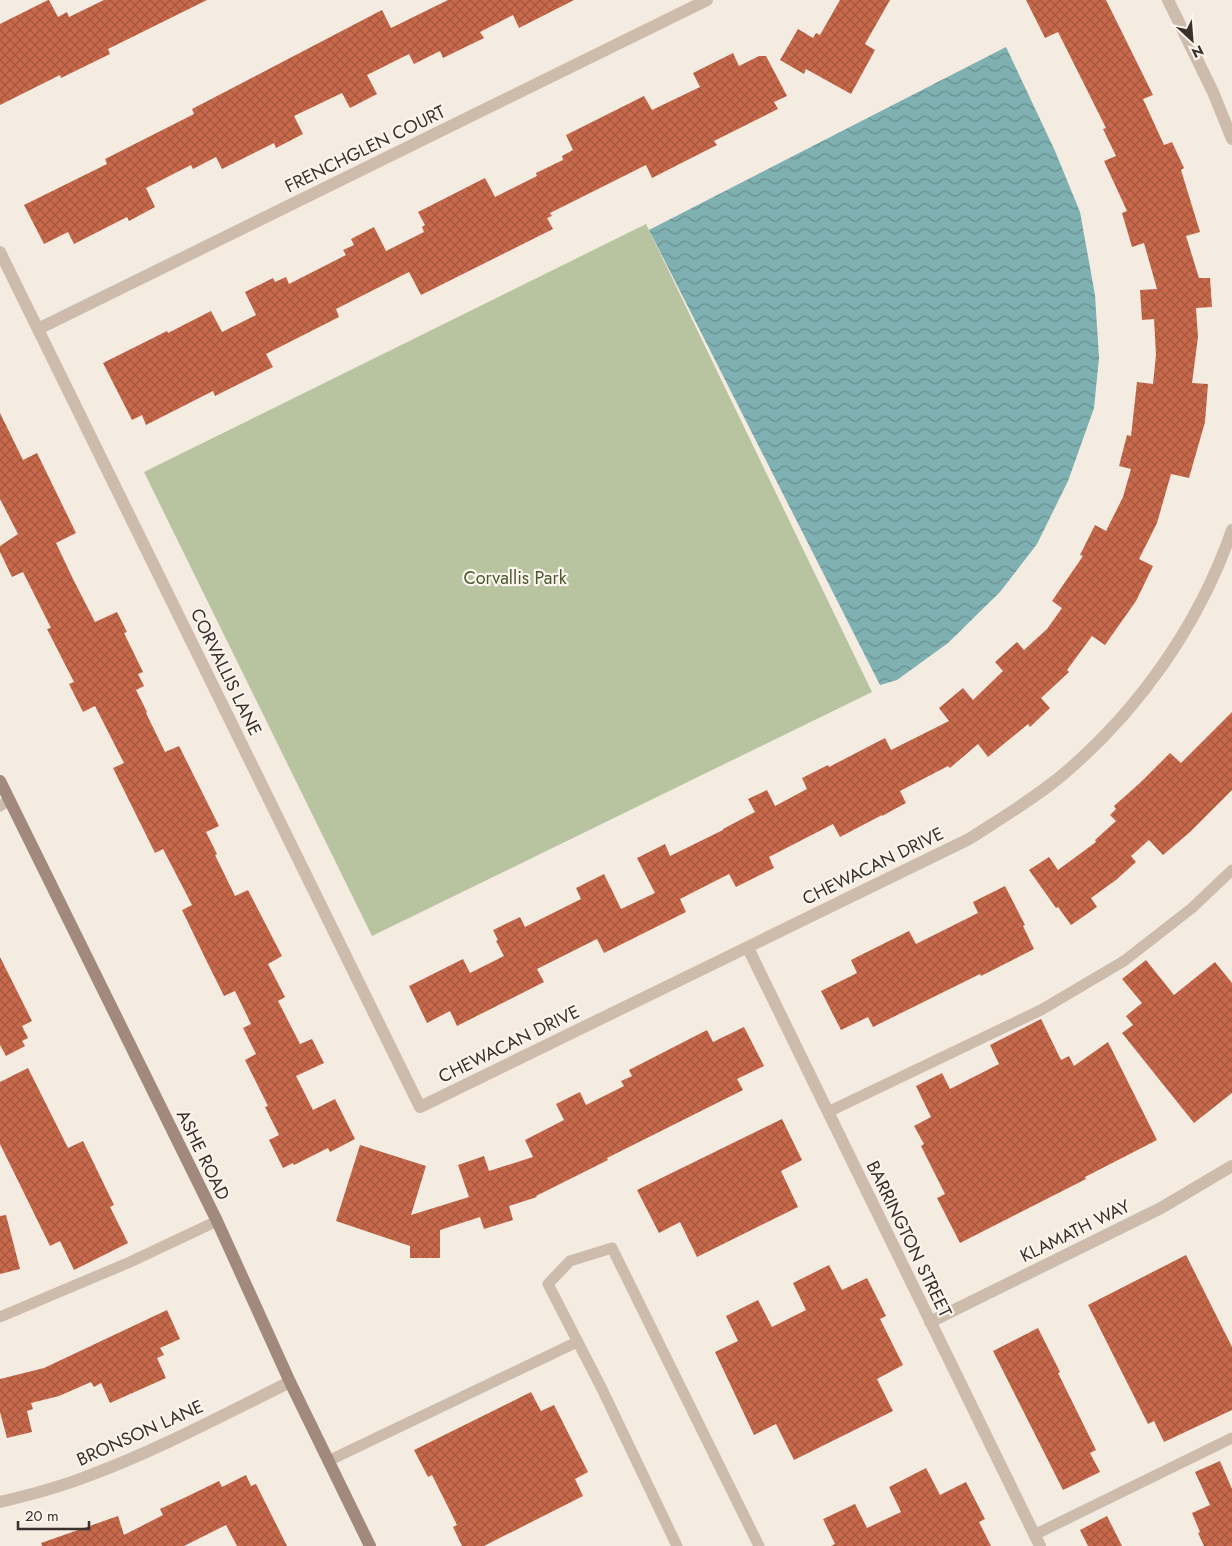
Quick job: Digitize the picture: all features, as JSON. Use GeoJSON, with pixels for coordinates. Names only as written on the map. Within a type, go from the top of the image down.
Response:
{"type":"FeatureCollection","features":[{"type":"Feature","properties":{"kind":"street","name":"FRENCHGLEN COURT"},"geometry":{"type":"LineString","coordinates":[[38,329],[707,0]]}},
{"type":"Feature","properties":{"kind":"street"},"geometry":{"type":"LineString","coordinates":[[1168,0],[1213,92],[1232,139]]}},
{"type":"Feature","properties":{"kind":"street","name":"CORVALLIS LANE"},"geometry":{"type":"LineString","coordinates":[[0,252],[420,1107]]}},
{"type":"Feature","properties":{"kind":"street","name":"CHEWACAN DRIVE"},"geometry":{"type":"LineString","coordinates":[[420,1107],[969,839],[1020,807],[1060,776],[1104,736],[1144,690],[1172,651],[1198,608],[1224,554],[1232,530]]}},
{"type":"Feature","properties":{"kind":"street","name":"ASHE ROAD"},"geometry":{"type":"LineString","coordinates":[[0,781],[4,803],[217,1221],[290,1382],[370,1546]]}},
{"type":"Feature","properties":{"kind":"street","name":"BARRINGTON STREET"},"geometry":{"type":"LineString","coordinates":[[748,948],[1037,1540]]}},
{"type":"Feature","properties":{"kind":"street","name":"KLAMATH WAY"},"geometry":{"type":"LineString","coordinates":[[930,1322],[1161,1208],[1232,1166]]}},
{"type":"Feature","properties":{"kind":"street","name":"BRONSON LANE"},"geometry":{"type":"LineString","coordinates":[[0,1502],[36,1493],[88,1476],[151,1450],[290,1382]]}},
{"type":"Feature","properties":{"kind":"lane"},"geometry":{"type":"LineString","coordinates":[[828,1112],[1041,1010],[1124,961],[1192,908],[1232,870]]}},
{"type":"Feature","properties":{"kind":"lane"},"geometry":{"type":"LineString","coordinates":[[0,1317],[130,1262],[217,1221]]}},
{"type":"Feature","properties":{"kind":"lane"},"geometry":{"type":"LineString","coordinates":[[677,1546],[602,1389],[548,1284],[570,1261],[612,1248],[759,1546]]}},
{"type":"Feature","properties":{"kind":"lane"},"geometry":{"type":"LineString","coordinates":[[328,1461],[577,1342]]}},
{"type":"Feature","properties":{"kind":"lane"},"geometry":{"type":"LineString","coordinates":[[1037,1540],[1232,1438]]}},
{"type":"Feature","properties":{"kind":"green space","name":"Corvallis Park"},"geometry":{"type":"Polygon","coordinates":[[[646,224],[872,692],[372,936],[144,472],[646,224]]]}},
{"type":"Feature","properties":{"kind":"water"},"geometry":{"type":"Polygon","coordinates":[[[1006,47],[1055,151],[1080,212],[1095,295],[1099,358],[1094,408],[1068,481],[1037,544],[1000,592],[948,643],[897,680],[880,685],[649,230],[1006,47]]]}},
{"type":"Feature","properties":{"kind":"building"},"geometry":{"type":"Polygon","coordinates":[[[48,0],[58,17],[67,12],[69,17],[104,0],[207,0],[108,49],[110,54],[61,78],[60,75],[0,105],[0,24],[48,0]]]}},
{"type":"Feature","properties":{"kind":"building"},"geometry":{"type":"Polygon","coordinates":[[[448,0],[574,0],[519,28],[513,15],[480,32],[484,38],[443,58],[440,51],[414,64],[409,54],[367,75],[377,94],[350,108],[342,93],[294,116],[303,134],[276,148],[274,143],[222,169],[216,157],[193,169],[191,165],[146,188],[155,207],[129,221],[127,217],[74,244],[68,232],[44,244],[24,205],[107,164],[105,159],[194,114],[192,109],[382,10],[391,28],[448,0]]]}},
{"type":"Feature","properties":{"kind":"building"},"geometry":{"type":"Polygon","coordinates":[[[840,0],[890,0],[865,44],[875,50],[851,94],[806,69],[804,74],[780,60],[798,29],[813,38],[816,33],[820,35],[840,0]]]}},
{"type":"Feature","properties":{"kind":"building"},"geometry":{"type":"Polygon","coordinates":[[[1026,0],[1106,0],[1153,95],[1143,99],[1164,145],[1172,142],[1184,168],[1181,170],[1200,232],[1186,236],[1199,278],[1210,278],[1212,307],[1196,308],[1198,337],[1192,383],[1208,384],[1205,422],[1189,478],[1171,474],[1157,523],[1139,559],[1153,566],[1136,601],[1105,645],[1092,636],[1067,670],[1069,672],[1041,698],[1050,708],[1030,727],[1028,724],[988,757],[978,744],[950,768],[948,766],[900,791],[906,803],[882,816],[840,837],[833,824],[769,857],[774,868],[736,887],[729,874],[680,899],[686,912],[604,953],[597,939],[537,969],[544,982],[457,1026],[450,1011],[427,1023],[409,986],[463,959],[470,973],[504,956],[496,941],[498,940],[493,930],[520,917],[525,927],[581,899],[576,888],[604,874],[621,909],[655,893],[637,858],[665,844],[670,856],[755,812],[748,799],[767,790],[775,806],[807,789],[802,778],[828,765],[829,767],[885,738],[891,750],[949,721],[939,708],[963,688],[973,700],[1003,671],[995,662],[1017,642],[1024,650],[1047,629],[1062,608],[1052,601],[1083,556],[1080,555],[1095,525],[1106,531],[1123,497],[1131,469],[1119,466],[1127,435],[1131,436],[1137,382],[1153,384],[1156,355],[1154,319],[1142,320],[1140,290],[1157,289],[1144,243],[1132,247],[1122,213],[1127,211],[1104,161],[1116,156],[1103,129],[1106,128],[1058,32],[1045,38],[1026,0]]]}},
{"type":"Feature","properties":{"kind":"building"},"geometry":{"type":"Polygon","coordinates":[[[733,53],[739,66],[759,56],[766,56],[787,96],[774,102],[778,109],[714,141],[717,145],[652,178],[646,165],[550,213],[552,216],[547,218],[553,229],[421,295],[409,272],[336,309],[339,317],[266,354],[273,367],[215,396],[213,391],[146,425],[142,415],[132,420],[103,363],[211,311],[222,332],[256,315],[245,292],[273,278],[275,282],[286,277],[289,284],[346,255],[343,250],[354,245],[351,239],[374,227],[386,251],[424,232],[422,227],[425,225],[418,212],[485,178],[495,197],[537,176],[536,173],[563,160],[562,156],[573,150],[566,135],[644,96],[652,110],[700,87],[693,73],[733,53]]]}},
{"type":"Feature","properties":{"kind":"building"},"geometry":{"type":"Polygon","coordinates":[[[0,413],[23,460],[37,453],[76,533],[56,543],[73,579],[95,622],[117,612],[127,632],[124,633],[143,672],[138,674],[144,686],[136,690],[146,713],[165,752],[179,746],[219,826],[206,832],[235,896],[248,890],[282,956],[268,964],[285,997],[278,1001],[300,1044],[312,1039],[324,1063],[296,1076],[313,1110],[335,1099],[355,1139],[330,1152],[328,1148],[294,1165],[293,1163],[283,1168],[269,1140],[279,1135],[265,1107],[268,1106],[245,1060],[256,1054],[243,1028],[251,1024],[235,991],[224,996],[208,964],[182,910],[192,905],[163,849],[155,853],[113,768],[124,763],[95,706],[83,712],[69,684],[74,682],[47,629],[51,628],[23,572],[12,577],[0,552],[0,546],[18,534],[0,499],[0,413]]]}},
{"type":"Feature","properties":{"kind":"building"},"geometry":{"type":"Polygon","coordinates":[[[1232,712],[1232,790],[1190,832],[1163,855],[1149,840],[1131,856],[1136,862],[1116,880],[1091,898],[1097,907],[1071,925],[1058,907],[1056,908],[1029,870],[1049,857],[1058,870],[1096,842],[1095,840],[1116,821],[1110,815],[1116,809],[1114,806],[1170,753],[1181,763],[1232,712]]]}},
{"type":"Feature","properties":{"kind":"building"},"geometry":{"type":"Polygon","coordinates":[[[1005,886],[1025,925],[1023,926],[1034,949],[873,1027],[868,1017],[841,1030],[821,991],[857,973],[851,960],[909,931],[916,944],[978,913],[973,902],[1005,886]]]}},
{"type":"Feature","properties":{"kind":"building"},"geometry":{"type":"Polygon","coordinates":[[[0,957],[32,1021],[22,1026],[28,1038],[22,1041],[25,1046],[6,1056],[0,1045],[0,957]]]}},
{"type":"Feature","properties":{"kind":"building"},"geometry":{"type":"Polygon","coordinates":[[[1146,960],[1174,995],[1215,962],[1232,983],[1232,1093],[1194,1123],[1122,1033],[1133,1025],[1126,1016],[1142,1003],[1122,979],[1146,960]]]}},
{"type":"Feature","properties":{"kind":"building"},"geometry":{"type":"Polygon","coordinates":[[[1041,1019],[1061,1060],[1069,1056],[1074,1066],[1108,1042],[1157,1140],[1085,1177],[1086,1179],[960,1243],[937,1198],[945,1194],[921,1146],[924,1144],[914,1126],[931,1117],[916,1086],[942,1073],[950,1089],[999,1064],[990,1045],[1041,1019]]]}},
{"type":"Feature","properties":{"kind":"building"},"geometry":{"type":"Polygon","coordinates":[[[744,1027],[764,1066],[737,1079],[743,1090],[607,1158],[608,1160],[537,1197],[509,1206],[513,1220],[484,1229],[480,1217],[440,1230],[440,1258],[410,1258],[410,1246],[336,1221],[360,1145],[426,1166],[411,1215],[469,1197],[458,1165],[484,1156],[489,1171],[533,1157],[525,1140],[564,1120],[556,1104],[580,1092],[586,1105],[624,1086],[621,1081],[632,1076],[629,1070],[707,1030],[713,1042],[744,1027]]]}},
{"type":"Feature","properties":{"kind":"building"},"geometry":{"type":"Polygon","coordinates":[[[28,1068],[68,1148],[83,1141],[114,1205],[110,1207],[128,1243],[74,1270],[60,1241],[50,1246],[0,1144],[0,1082],[28,1068]]]}},
{"type":"Feature","properties":{"kind":"building"},"geometry":{"type":"Polygon","coordinates":[[[782,1119],[802,1160],[781,1171],[798,1207],[697,1257],[680,1222],[659,1233],[637,1190],[782,1119]]]}},
{"type":"Feature","properties":{"kind":"building"},"geometry":{"type":"Polygon","coordinates":[[[6,1215],[20,1269],[0,1274],[0,1216],[6,1215]]]}},
{"type":"Feature","properties":{"kind":"building"},"geometry":{"type":"Polygon","coordinates":[[[1186,1255],[1232,1347],[1232,1410],[1164,1442],[1154,1421],[1148,1424],[1088,1305],[1186,1255]]]}},
{"type":"Feature","properties":{"kind":"building"},"geometry":{"type":"Polygon","coordinates":[[[829,1265],[842,1290],[867,1278],[886,1316],[880,1319],[903,1365],[877,1379],[893,1411],[794,1460],[776,1424],[754,1435],[715,1352],[738,1341],[726,1316],[758,1300],[772,1327],[806,1310],[793,1283],[829,1265]]]}},
{"type":"Feature","properties":{"kind":"building"},"geometry":{"type":"Polygon","coordinates":[[[167,1310],[180,1339],[160,1348],[164,1355],[157,1358],[166,1378],[110,1403],[101,1383],[94,1387],[91,1382],[59,1396],[31,1403],[33,1409],[27,1411],[32,1432],[7,1438],[0,1412],[0,1379],[44,1368],[167,1310]]]}},
{"type":"Feature","properties":{"kind":"building"},"geometry":{"type":"Polygon","coordinates":[[[1038,1328],[1096,1450],[1090,1453],[1100,1472],[1063,1490],[993,1351],[1038,1328]]]}},
{"type":"Feature","properties":{"kind":"building"},"geometry":{"type":"Polygon","coordinates":[[[531,1392],[541,1411],[554,1405],[588,1472],[575,1479],[583,1496],[484,1546],[462,1546],[453,1527],[457,1525],[432,1475],[428,1477],[414,1450],[531,1392]]]}},
{"type":"Feature","properties":{"kind":"building"},"geometry":{"type":"Polygon","coordinates":[[[1220,1461],[1232,1489],[1232,1546],[1204,1546],[1192,1513],[1210,1505],[1195,1472],[1220,1461]]]}},
{"type":"Feature","properties":{"kind":"building"},"geometry":{"type":"Polygon","coordinates":[[[926,1468],[940,1495],[966,1482],[985,1519],[979,1522],[991,1546],[831,1546],[835,1544],[823,1519],[855,1504],[867,1528],[901,1512],[889,1487],[926,1468]]]}},
{"type":"Feature","properties":{"kind":"building"},"geometry":{"type":"Polygon","coordinates":[[[246,1475],[251,1486],[256,1484],[287,1546],[237,1546],[226,1525],[184,1546],[42,1546],[41,1543],[118,1516],[124,1535],[163,1515],[160,1509],[219,1481],[222,1487],[246,1475]]]}},
{"type":"Feature","properties":{"kind":"building"},"geometry":{"type":"Polygon","coordinates":[[[1107,1516],[1122,1546],[1088,1546],[1080,1530],[1107,1516]]]}}]}
